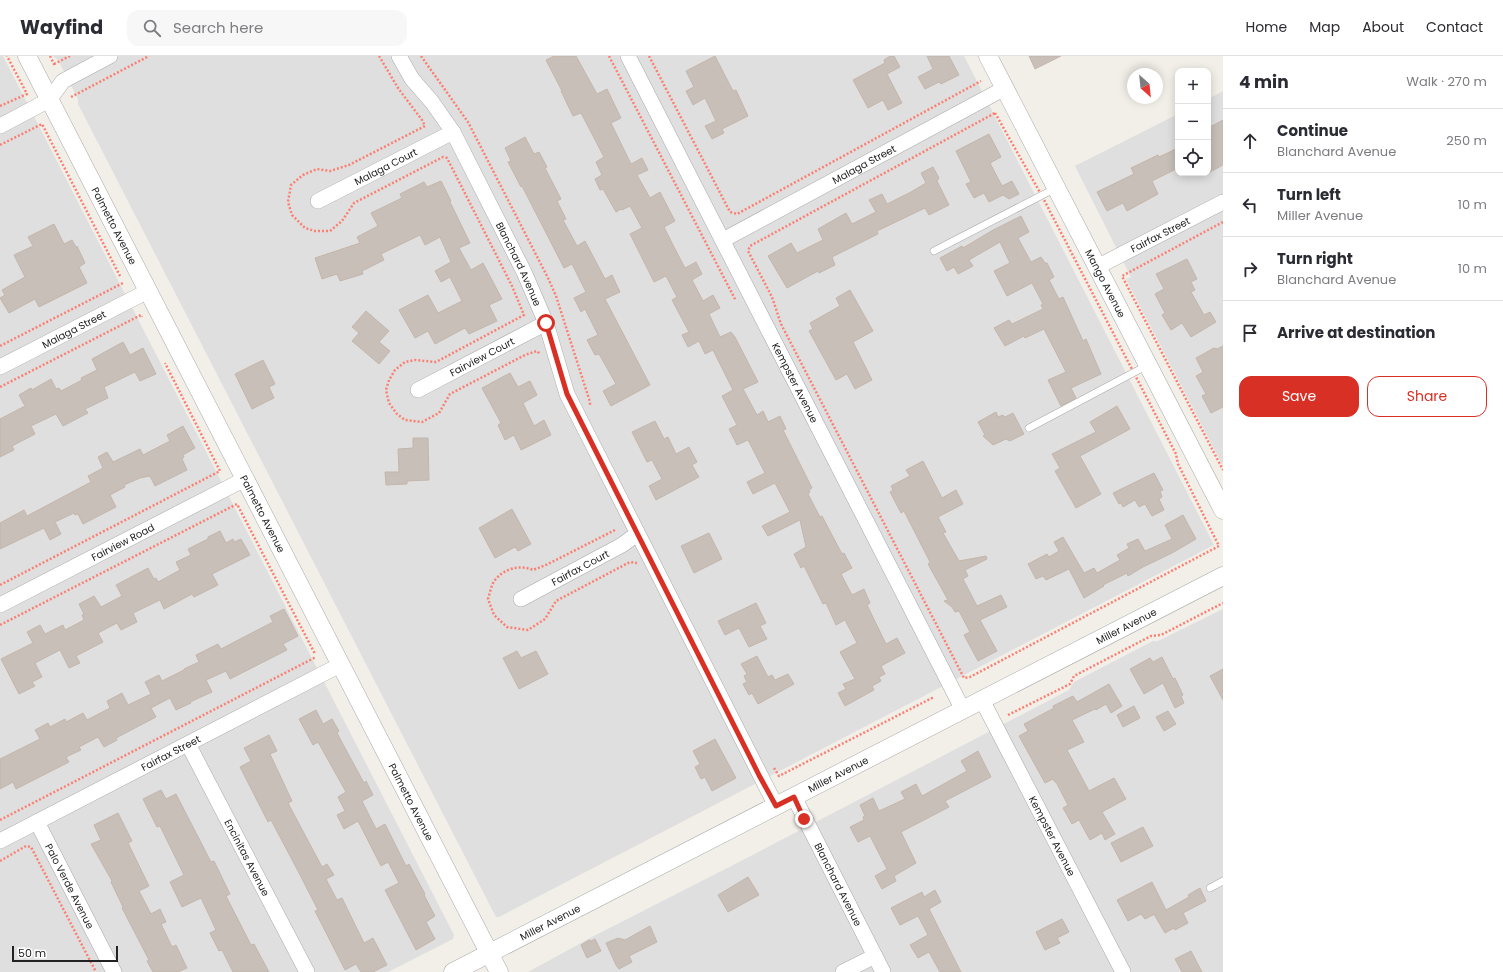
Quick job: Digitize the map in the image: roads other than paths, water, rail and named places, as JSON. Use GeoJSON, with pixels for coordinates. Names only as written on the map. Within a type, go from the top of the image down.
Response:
{"type":"FeatureCollection","features":[{"type":"Feature","properties":{"kind":"street","name":"Palmetto Avenue"},"geometry":{"type":"LineString","coordinates":[[28,56],[499,972]]}},
{"type":"Feature","properties":{"kind":"street"},"geometry":{"type":"LineString","coordinates":[[0,126],[50,100],[63,81],[110,56]]}},
{"type":"Feature","properties":{"kind":"street","name":"Blanchard Avenue"},"geometry":{"type":"LineString","coordinates":[[399,56],[412,79],[432,102],[453,132],[524,272],[546,323],[567,394],[776,806]]}},
{"type":"Feature","properties":{"kind":"street","name":"Kempster Avenue"},"geometry":{"type":"LineString","coordinates":[[628,56],[963,710]]}},
{"type":"Feature","properties":{"kind":"street","name":"Mango Avenue"},"geometry":{"type":"LineString","coordinates":[[988,56],[1005,88],[1049,192],[1097,267],[1141,369],[1223,510]]}},
{"type":"Feature","properties":{"kind":"street","name":"Malaga Street"},"geometry":{"type":"LineString","coordinates":[[722,240],[1005,88]]}},
{"type":"Feature","properties":{"kind":"street","name":"Malaga Court"},"geometry":{"type":"LineString","coordinates":[[318,201],[453,132]]}},
{"type":"Feature","properties":{"kind":"street","name":"Fairfax Street"},"geometry":{"type":"LineString","coordinates":[[1097,267],[1223,202]]}},
{"type":"Feature","properties":{"kind":"street","name":"Malaga Street"},"geometry":{"type":"LineString","coordinates":[[0,367],[148,291]]}},
{"type":"Feature","properties":{"kind":"street","name":"Fairview Court"},"geometry":{"type":"LineString","coordinates":[[418,390],[546,323]]}},
{"type":"Feature","properties":{"kind":"street","name":"Fairview Road"},"geometry":{"type":"LineString","coordinates":[[0,605],[245,479]]}},
{"type":"Feature","properties":{"kind":"street","name":"Fairfax Court"},"geometry":{"type":"LineString","coordinates":[[521,599],[622,545],[637,534]]}},
{"type":"Feature","properties":{"kind":"street","name":"Miller Avenue"},"geometry":{"type":"LineString","coordinates":[[453,972],[1223,576]]}},
{"type":"Feature","properties":{"kind":"street","name":"Fairfax Street"},"geometry":{"type":"LineString","coordinates":[[0,842],[340,665]]}},
{"type":"Feature","properties":{"kind":"street","name":"Kempster Avenue"},"geometry":{"type":"LineString","coordinates":[[982,700],[1122,972]]}},
{"type":"Feature","properties":{"kind":"street","name":"Encinitas Avenue"},"geometry":{"type":"LineString","coordinates":[[188,744],[307,972]]}},
{"type":"Feature","properties":{"kind":"street","name":"Blanchard Avenue"},"geometry":{"type":"LineString","coordinates":[[794,797],[883,972]]}},
{"type":"Feature","properties":{"kind":"street","name":"Palo Verde Avenue"},"geometry":{"type":"LineString","coordinates":[[37,822],[114,972]]}},
{"type":"Feature","properties":{"kind":"street"},"geometry":{"type":"LineString","coordinates":[[843,972],[875,956]]}},
{"type":"Feature","properties":{"kind":"lane"},"geometry":{"type":"LineString","coordinates":[[934,251],[1049,192]]}},
{"type":"Feature","properties":{"kind":"lane"},"geometry":{"type":"LineString","coordinates":[[1029,428],[1141,369]]}},
{"type":"Feature","properties":{"kind":"lane"},"geometry":{"type":"LineString","coordinates":[[1210,888],[1223,881]]}}]}
